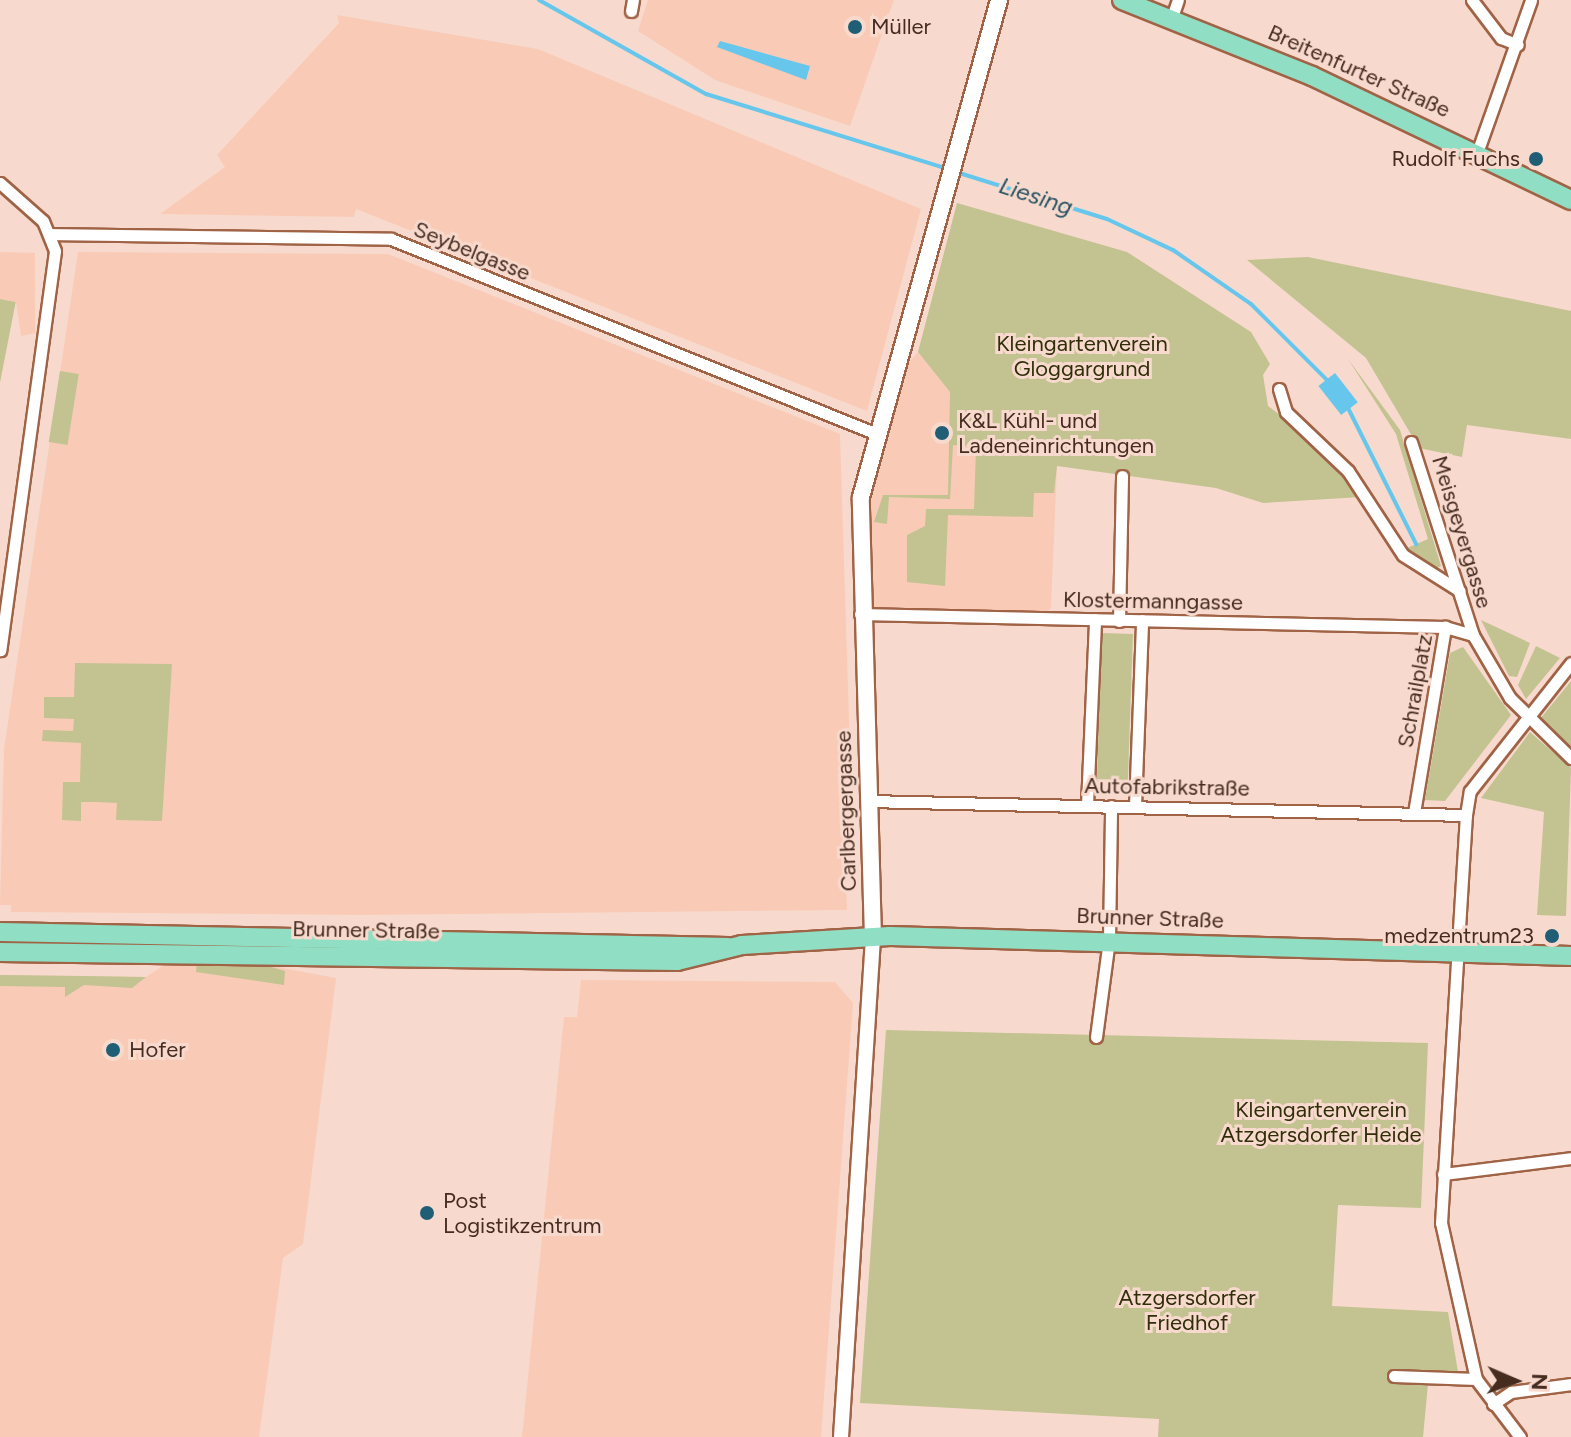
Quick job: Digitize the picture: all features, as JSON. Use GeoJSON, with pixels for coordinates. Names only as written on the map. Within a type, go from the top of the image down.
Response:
{"type":"FeatureCollection","features":[{"type":"Feature","properties":{"kind":"main road","name":"Carlbergergasse"},"geometry":{"type":"LineString","coordinates":[[873,938],[859,614],[861,497],[942,192],[999,0]]}},
{"type":"Feature","properties":{"kind":"main road","name":"Breitenfurter Straße"},"geometry":{"type":"LineString","coordinates":[[1122,0],[1175,9],[1478,150],[1571,200]]}},
{"type":"Feature","properties":{"kind":"main road","name":"Brunner Straße"},"geometry":{"type":"LineString","coordinates":[[0,932],[728,947],[873,938],[1109,940],[1571,956]]}},
{"type":"Feature","properties":{"kind":"main road","name":"Brunner Straße"},"geometry":{"type":"LineString","coordinates":[[0,952],[677,961],[728,947]]}},
{"type":"Feature","properties":{"kind":"street"},"geometry":{"type":"LineString","coordinates":[[1472,0],[1501,38],[1518,45]]}},
{"type":"Feature","properties":{"kind":"street"},"geometry":{"type":"LineString","coordinates":[[1478,150],[1518,45],[1531,0]]}},
{"type":"Feature","properties":{"kind":"street"},"geometry":{"type":"LineString","coordinates":[[0,183],[51,234],[55,251],[0,650]]}},
{"type":"Feature","properties":{"kind":"street","name":"Seybelgasse"},"geometry":{"type":"LineString","coordinates":[[51,234],[391,239],[877,434]]}},
{"type":"Feature","properties":{"kind":"street"},"geometry":{"type":"LineString","coordinates":[[1279,389],[1286,412],[1348,471],[1403,555],[1460,591]]}},
{"type":"Feature","properties":{"kind":"street","name":"Meisgeyergasse"},"geometry":{"type":"LineString","coordinates":[[1411,442],[1473,635]]}},
{"type":"Feature","properties":{"kind":"street"},"geometry":{"type":"LineString","coordinates":[[1119,621],[1122,476]]}},
{"type":"Feature","properties":{"kind":"street","name":"Klostermanngasse"},"geometry":{"type":"LineString","coordinates":[[859,614],[1445,627]]}},
{"type":"Feature","properties":{"kind":"street"},"geometry":{"type":"LineString","coordinates":[[1087,805],[1095,619]]}},
{"type":"Feature","properties":{"kind":"street"},"geometry":{"type":"LineString","coordinates":[[1135,806],[1142,620]]}},
{"type":"Feature","properties":{"kind":"street","name":"Schrailplatz"},"geometry":{"type":"LineString","coordinates":[[1414,813],[1445,627],[1473,635]]}},
{"type":"Feature","properties":{"kind":"street"},"geometry":{"type":"LineString","coordinates":[[1473,635],[1528,719],[1571,758]]}},
{"type":"Feature","properties":{"kind":"street"},"geometry":{"type":"LineString","coordinates":[[1520,1437],[1476,1379],[1441,1223],[1466,815],[1470,791],[1571,663]]}},
{"type":"Feature","properties":{"kind":"street","name":"Autofabrikstraße"},"geometry":{"type":"LineString","coordinates":[[867,801],[1466,815]]}},
{"type":"Feature","properties":{"kind":"street"},"geometry":{"type":"LineString","coordinates":[[1096,1037],[1109,940],[1111,806]]}},
{"type":"Feature","properties":{"kind":"street","name":"Carlbergergasse"},"geometry":{"type":"LineString","coordinates":[[841,1437],[873,938]]}},
{"type":"Feature","properties":{"kind":"street"},"geometry":{"type":"LineString","coordinates":[[1443,1174],[1571,1158]]}},
{"type":"Feature","properties":{"kind":"street"},"geometry":{"type":"LineString","coordinates":[[1394,1376],[1476,1379]]}},
{"type":"Feature","properties":{"kind":"street"},"geometry":{"type":"LineString","coordinates":[[1493,1404],[1511,1392],[1571,1384]]}},
{"type":"Feature","properties":{"kind":"shaded area"},"geometry":{"type":"Polygon","coordinates":[[[648,0],[894,0],[850,126],[715,80],[638,31],[648,0]]]}},
{"type":"Feature","properties":{"kind":"shaded area"},"geometry":{"type":"Polygon","coordinates":[[[337,15],[538,49],[921,209],[867,411],[356,209],[354,217],[160,214],[225,167],[217,155],[339,23],[337,15]]]}},
{"type":"Feature","properties":{"kind":"shaded area"},"geometry":{"type":"Polygon","coordinates":[[[0,252],[35,253],[35,333],[21,336],[16,302],[0,299],[0,252]]]}},
{"type":"Feature","properties":{"kind":"shaded area"},"geometry":{"type":"Polygon","coordinates":[[[78,252],[388,254],[840,434],[854,880],[846,881],[847,910],[360,915],[11,912],[11,905],[0,905],[4,749],[78,252]]]}},
{"type":"Feature","properties":{"kind":"shaded area"},"geometry":{"type":"Polygon","coordinates":[[[918,352],[950,392],[1057,466],[1051,608],[1040,618],[859,614],[859,535],[893,380],[918,352]]]}},
{"type":"Feature","properties":{"kind":"shaded area"},"geometry":{"type":"Polygon","coordinates":[[[167,963],[256,963],[336,978],[303,1244],[283,1258],[259,1437],[0,1437],[0,975],[146,977],[167,963]]]}},
{"type":"Feature","properties":{"kind":"shaded area"},"geometry":{"type":"Polygon","coordinates":[[[581,980],[835,982],[853,1003],[821,1437],[522,1437],[564,1017],[577,1017],[581,980]]]}},
{"type":"Feature","properties":{"kind":"green space","name":"Kleingartenverein Gloggargrund"},"geometry":{"type":"Polygon","coordinates":[[[957,203],[1127,252],[1251,332],[1270,364],[1263,375],[1268,406],[1311,438],[1361,497],[1263,503],[1216,488],[1057,466],[1054,493],[1034,493],[1033,517],[948,515],[945,586],[907,582],[907,535],[925,526],[926,509],[974,509],[976,447],[953,445],[950,499],[889,497],[887,524],[874,522],[883,495],[948,495],[950,392],[918,352],[957,203]]]}},
{"type":"Feature","properties":{"kind":"green space"},"geometry":{"type":"Polygon","coordinates":[[[1308,257],[1571,311],[1571,439],[1467,425],[1462,457],[1419,448],[1366,358],[1247,260],[1308,257]]]}},
{"type":"Feature","properties":{"kind":"green space"},"geometry":{"type":"Polygon","coordinates":[[[0,299],[16,302],[0,383],[0,299]]]}},
{"type":"Feature","properties":{"kind":"green space"},"geometry":{"type":"Polygon","coordinates":[[[1348,359],[1400,430],[1441,566],[1435,569],[1405,549],[1428,539],[1396,434],[1348,359]]]}},
{"type":"Feature","properties":{"kind":"green space"},"geometry":{"type":"Polygon","coordinates":[[[60,371],[79,374],[68,445],[49,442],[60,371]]]}},
{"type":"Feature","properties":{"kind":"green space"},"geometry":{"type":"Polygon","coordinates":[[[1481,620],[1530,643],[1517,677],[1509,676],[1481,620]]]}},
{"type":"Feature","properties":{"kind":"green space"},"geometry":{"type":"Polygon","coordinates":[[[1102,633],[1133,634],[1127,793],[1096,792],[1102,633]]]}},
{"type":"Feature","properties":{"kind":"green space"},"geometry":{"type":"Polygon","coordinates":[[[1536,646],[1560,658],[1526,699],[1518,685],[1536,646]]]}},
{"type":"Feature","properties":{"kind":"green space"},"geometry":{"type":"Polygon","coordinates":[[[1463,647],[1511,715],[1445,801],[1425,800],[1450,653],[1463,647]]]}},
{"type":"Feature","properties":{"kind":"green space"},"geometry":{"type":"Polygon","coordinates":[[[75,663],[172,664],[162,821],[116,820],[117,803],[96,802],[81,802],[81,821],[62,820],[63,782],[80,782],[81,743],[42,741],[43,730],[73,731],[74,719],[44,718],[44,697],[74,697],[75,663]]]}},
{"type":"Feature","properties":{"kind":"green space"},"geometry":{"type":"Polygon","coordinates":[[[1571,681],[1571,747],[1540,719],[1571,681]]]}},
{"type":"Feature","properties":{"kind":"green space"},"geometry":{"type":"Polygon","coordinates":[[[1530,732],[1571,768],[1566,916],[1537,915],[1544,812],[1481,798],[1530,732]]]}},
{"type":"Feature","properties":{"kind":"green space"},"geometry":{"type":"Polygon","coordinates":[[[197,962],[268,966],[285,971],[284,985],[196,972],[197,962]]]}},
{"type":"Feature","properties":{"kind":"green space"},"geometry":{"type":"Polygon","coordinates":[[[0,975],[146,977],[132,988],[84,985],[65,997],[65,987],[0,986],[0,975]]]}},
{"type":"Feature","properties":{"kind":"green space"},"geometry":{"type":"Polygon","coordinates":[[[886,1030],[1428,1043],[1421,1208],[1338,1205],[1332,1306],[1448,1312],[1460,1384],[1428,1384],[1423,1437],[1158,1437],[1159,1419],[860,1403],[886,1030]]]}},
{"type":"Feature","properties":{"kind":"water"},"geometry":{"type":"Polygon","coordinates":[[[720,41],[810,66],[806,80],[717,47],[720,41]]]}},
{"type":"Feature","properties":{"kind":"water"},"geometry":{"type":"Polygon","coordinates":[[[1335,373],[1358,402],[1341,415],[1318,386],[1335,373]]]}},
{"type":"Feature","properties":{"kind":"waterway","name":"Liesing"},"geometry":{"type":"LineString","coordinates":[[539,0],[706,94],[948,169]]}},
{"type":"Feature","properties":{"kind":"waterway","name":"Liesing"},"geometry":{"type":"LineString","coordinates":[[956,172],[1107,219],[1173,250],[1251,304],[1328,381]]}},
{"type":"Feature","properties":{"kind":"waterway","name":"Liesing"},"geometry":{"type":"LineString","coordinates":[[1346,404],[1416,544]]}},
{"type":"Feature","properties":{"kind":"place","name":"Müller"},"geometry":{"type":"Point","coordinates":[855,27]}},
{"type":"Feature","properties":{"kind":"place","name":"Rudolf Fuchs"},"geometry":{"type":"Point","coordinates":[1536,159]}},
{"type":"Feature","properties":{"kind":"place","name":"K&L Kühl- und Ladeneinrichtungen"},"geometry":{"type":"Point","coordinates":[942,433]}},
{"type":"Feature","properties":{"kind":"place","name":"medzentrum23"},"geometry":{"type":"Point","coordinates":[1552,936]}},
{"type":"Feature","properties":{"kind":"place","name":"Hofer"},"geometry":{"type":"Point","coordinates":[113,1050]}},
{"type":"Feature","properties":{"kind":"place","name":"Post Logistikzentrum"},"geometry":{"type":"Point","coordinates":[427,1213]}},
{"type":"Feature","properties":{"kind":"park label","name":"Kleingartenverein Atzgersdorfer Heide"},"geometry":{"type":"Point","coordinates":[1321,1122]}},
{"type":"Feature","properties":{"kind":"park label","name":"Atzgersdorfer Friedhof"},"geometry":{"type":"Point","coordinates":[1187,1310]}}]}
